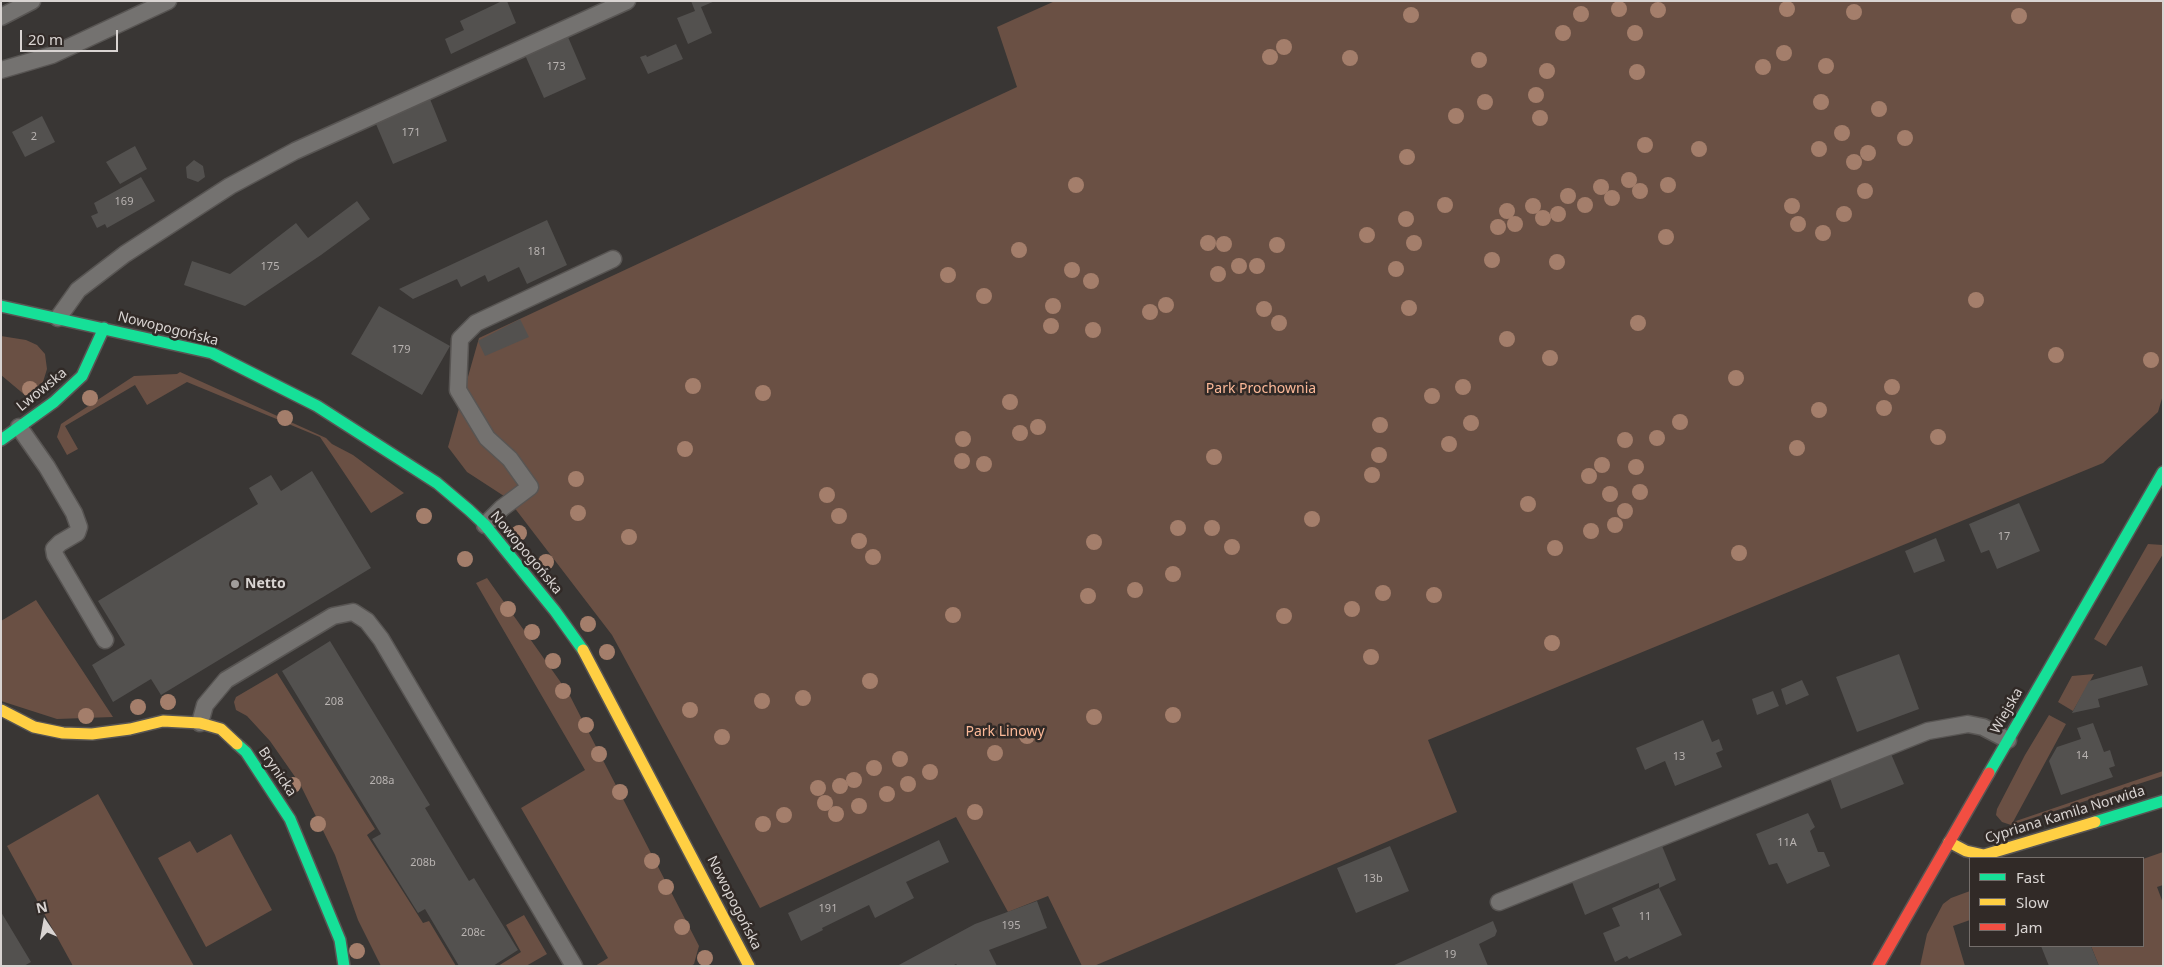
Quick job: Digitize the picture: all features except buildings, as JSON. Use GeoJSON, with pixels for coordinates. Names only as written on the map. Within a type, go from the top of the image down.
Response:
{"type":"FeatureCollection","features":[{"type":"Feature","properties":{"kind":"street","name":"Nowopogońska"},"geometry":{"type":"LineString","coordinates":[[1,306],[212,353],[317,406],[437,483],[485,525],[555,611],[586,654],[749,966]]}},
{"type":"Feature","properties":{"kind":"street","name":"Lwowska"},"geometry":{"type":"LineString","coordinates":[[1,440],[54,402],[82,376],[104,328]]}},
{"type":"Feature","properties":{"kind":"street","name":"Wiejska"},"geometry":{"type":"LineString","coordinates":[[1878,966],[2163,472]]}},
{"type":"Feature","properties":{"kind":"street","name":"Brynicka"},"geometry":{"type":"LineString","coordinates":[[1,710],[34,727],[63,733],[92,734],[163,722],[200,723],[221,729],[246,752],[290,818],[340,940],[344,966]]}},
{"type":"Feature","properties":{"kind":"street","name":"Cypriana Kamila Norwida"},"geometry":{"type":"LineString","coordinates":[[1949,842],[1966,851],[1992,855],[2163,801]]}},
{"type":"Feature","properties":{"kind":"lane"},"geometry":{"type":"LineString","coordinates":[[1,17],[32,1]]}},
{"type":"Feature","properties":{"kind":"lane"},"geometry":{"type":"LineString","coordinates":[[1,70],[52,55],[168,1]]}},
{"type":"Feature","properties":{"kind":"lane"},"geometry":{"type":"LineString","coordinates":[[58,318],[78,290],[125,254],[230,186],[295,151],[627,1]]}},
{"type":"Feature","properties":{"kind":"lane"},"geometry":{"type":"LineString","coordinates":[[485,525],[502,508],[530,487],[510,459],[487,438],[458,390],[460,339],[476,323],[614,259]]}},
{"type":"Feature","properties":{"kind":"lane"},"geometry":{"type":"LineString","coordinates":[[19,427],[47,467],[74,513],[79,527],[77,533],[54,549],[55,555],[105,640]]}},
{"type":"Feature","properties":{"kind":"lane"},"geometry":{"type":"LineString","coordinates":[[200,723],[205,705],[226,680],[234,675],[333,616],[354,612],[367,620],[381,639],[574,966]]}},
{"type":"Feature","properties":{"kind":"lane"},"geometry":{"type":"LineString","coordinates":[[1499,902],[1928,732],[1968,724],[1983,727],[2008,740]]}},
{"type":"Feature","properties":{"kind":"green space","name":"Park Prochownia"},"geometry":{"type":"Polygon","coordinates":[[[1055,1],[2163,1],[2163,395],[2158,412],[2103,463],[1428,740],[1457,812],[1094,966],[1082,966],[1048,896],[1008,912],[956,817],[760,908],[612,635],[507,498],[467,472],[448,447],[479,338],[1017,87],[997,27],[1055,1]]]}},
{"type":"Feature","properties":{"kind":"green space"},"geometry":{"type":"Polygon","coordinates":[[[1,336],[26,340],[37,345],[45,354],[47,369],[43,382],[26,396],[1,375],[1,336]]]}},
{"type":"Feature","properties":{"kind":"green space"},"geometry":{"type":"Polygon","coordinates":[[[180,372],[326,438],[332,444],[353,455],[404,493],[371,513],[320,437],[187,382],[147,405],[135,385],[65,426],[78,449],[67,455],[57,437],[61,424],[134,376],[177,374],[180,372]]]}},
{"type":"Feature","properties":{"kind":"green space"},"geometry":{"type":"Polygon","coordinates":[[[2148,544],[2163,545],[2163,554],[2106,646],[2094,639],[2148,544]]]}},
{"type":"Feature","properties":{"kind":"green space"},"geometry":{"type":"Polygon","coordinates":[[[487,578],[569,694],[699,946],[694,964],[691,966],[595,966],[608,958],[521,808],[585,770],[476,583],[487,578]]]}},
{"type":"Feature","properties":{"kind":"green space"},"geometry":{"type":"Polygon","coordinates":[[[36,600],[113,717],[57,719],[1,701],[1,621],[36,600]]]}},
{"type":"Feature","properties":{"kind":"green space"},"geometry":{"type":"Polygon","coordinates":[[[277,673],[375,829],[367,835],[423,923],[429,921],[456,966],[381,966],[358,920],[335,855],[300,784],[270,741],[247,716],[236,710],[234,702],[236,697],[277,673]]]}},
{"type":"Feature","properties":{"kind":"green space"},"geometry":{"type":"Polygon","coordinates":[[[2094,674],[2073,711],[2058,702],[2072,676],[2094,674]]]}},
{"type":"Feature","properties":{"kind":"green space"},"geometry":{"type":"Polygon","coordinates":[[[2049,715],[2066,724],[2013,822],[2163,771],[2163,776],[2011,825],[2002,822],[1996,815],[1997,809],[2025,755],[2049,715]]]}},
{"type":"Feature","properties":{"kind":"green space"},"geometry":{"type":"Polygon","coordinates":[[[98,794],[194,966],[73,966],[7,846],[98,794]]]}},
{"type":"Feature","properties":{"kind":"green space"},"geometry":{"type":"Polygon","coordinates":[[[231,834],[272,910],[206,947],[158,858],[190,841],[197,853],[231,834]]]}},
{"type":"Feature","properties":{"kind":"green space"},"geometry":{"type":"Polygon","coordinates":[[[2163,852],[2163,885],[2157,887],[2163,903],[2163,966],[2099,966],[2091,947],[2144,947],[2144,859],[2163,852]]]}},
{"type":"Feature","properties":{"kind":"green space"},"geometry":{"type":"Polygon","coordinates":[[[1969,891],[1969,920],[1953,926],[1965,966],[1920,966],[1927,934],[1943,904],[1951,898],[1969,891]]]}},
{"type":"Feature","properties":{"kind":"green space"},"geometry":{"type":"Polygon","coordinates":[[[524,915],[547,954],[526,966],[498,966],[521,952],[506,925],[524,915]]]}},
{"type":"Feature","properties":{"kind":"traffic: fast"},"geometry":{"type":"LineString","coordinates":[[1,306],[212,353],[317,406],[437,483],[469,510],[485,525],[555,611],[583,650]]}},
{"type":"Feature","properties":{"kind":"traffic: fast"},"geometry":{"type":"LineString","coordinates":[[1,440],[54,402],[82,376],[104,328]]}},
{"type":"Feature","properties":{"kind":"traffic: fast"},"geometry":{"type":"LineString","coordinates":[[1989,773],[2163,472]]}},
{"type":"Feature","properties":{"kind":"traffic: fast"},"geometry":{"type":"LineString","coordinates":[[237,744],[246,752],[290,819],[340,940],[344,966]]}},
{"type":"Feature","properties":{"kind":"traffic: fast"},"geometry":{"type":"LineString","coordinates":[[2095,822],[2163,801]]}},
{"type":"Feature","properties":{"kind":"traffic: slow"},"geometry":{"type":"LineString","coordinates":[[583,650],[749,966]]}},
{"type":"Feature","properties":{"kind":"traffic: slow"},"geometry":{"type":"LineString","coordinates":[[1,710],[34,727],[63,733],[92,734],[130,729],[163,721],[200,723],[221,729],[237,744]]}},
{"type":"Feature","properties":{"kind":"traffic: slow"},"geometry":{"type":"LineString","coordinates":[[1949,842],[1966,851],[1984,855],[2095,822]]}},
{"type":"Feature","properties":{"kind":"traffic: jam"},"geometry":{"type":"LineString","coordinates":[[1878,966],[1989,773]]}},
{"type":"Feature","properties":{"kind":"place","name":"Netto"},"geometry":{"type":"Point","coordinates":[235,584]}},
{"type":"Feature","properties":{"kind":"park label","name":"Park Linowy"},"geometry":{"type":"Point","coordinates":[1005,732]}}]}
